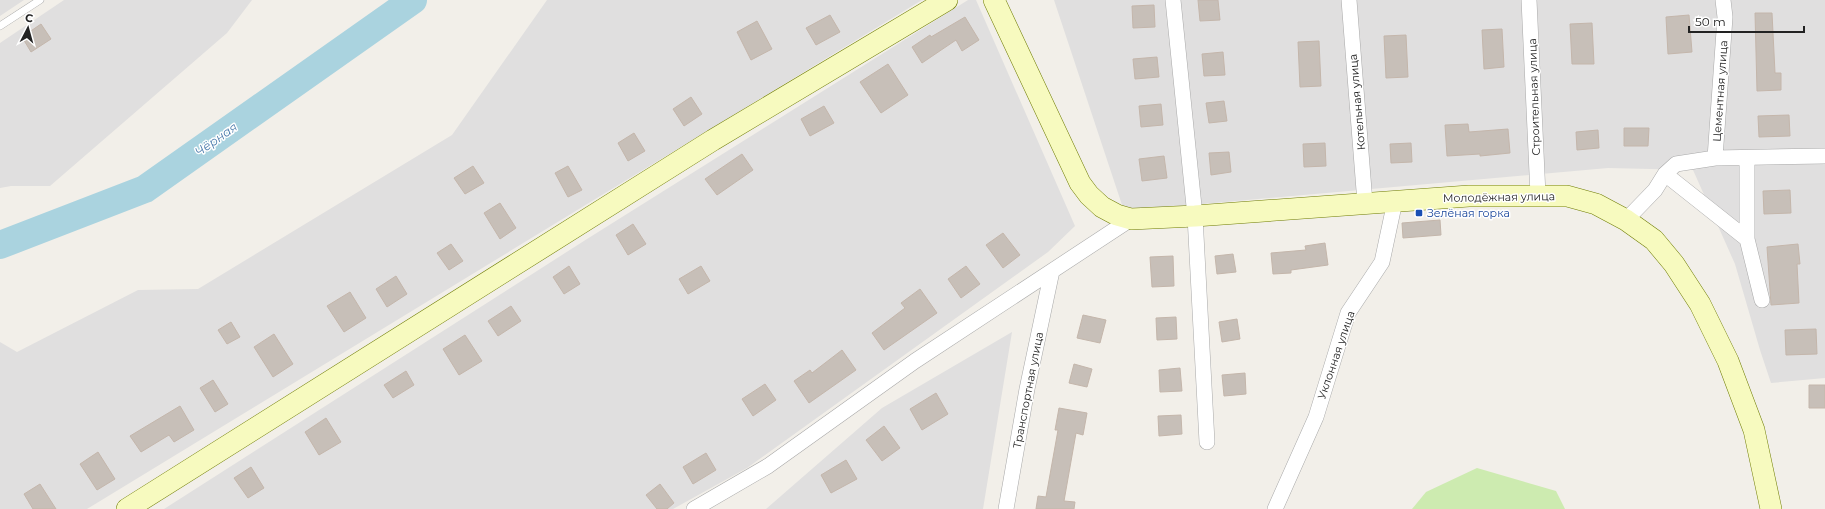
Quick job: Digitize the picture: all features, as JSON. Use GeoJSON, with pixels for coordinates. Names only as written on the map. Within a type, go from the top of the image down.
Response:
{"type":"FeatureCollection","features":[{"type":"Feature","properties":{"kind":"street"},"geometry":{"type":"LineString","coordinates":[[127,509],[706,144],[947,0]]}},
{"type":"Feature","properties":{"kind":"street"},"geometry":{"type":"LineString","coordinates":[[994,0],[1080,183],[1089,195],[1102,207],[1117,215],[1132,219]]}},
{"type":"Feature","properties":{"kind":"street"},"geometry":{"type":"LineString","coordinates":[[1173,0],[1195,216],[1207,442]]}},
{"type":"Feature","properties":{"kind":"street","name":"Котельная улица"},"geometry":{"type":"LineString","coordinates":[[1349,0],[1365,203]]}},
{"type":"Feature","properties":{"kind":"street","name":"Строительная улица"},"geometry":{"type":"LineString","coordinates":[[1529,0],[1538,195]]}},
{"type":"Feature","properties":{"kind":"street","name":"Цементная улица"},"geometry":{"type":"LineString","coordinates":[[1716,158],[1725,17],[1723,0]]}},
{"type":"Feature","properties":{"kind":"street"},"geometry":{"type":"LineString","coordinates":[[1626,220],[1655,190],[1665,174],[1676,164],[1716,158],[1825,156]]}},
{"type":"Feature","properties":{"kind":"street"},"geometry":{"type":"LineString","coordinates":[[1746,158],[1747,239],[1762,300]]}},
{"type":"Feature","properties":{"kind":"street"},"geometry":{"type":"LineString","coordinates":[[1665,174],[1747,239]]}},
{"type":"Feature","properties":{"kind":"street","name":"Молодёжная улица"},"geometry":{"type":"LineString","coordinates":[[1132,219],[1195,216],[1469,196],[1567,196],[1596,204],[1626,220],[1654,240],[1674,264],[1700,304],[1728,361],[1754,430],[1771,509]]}},
{"type":"Feature","properties":{"kind":"street","name":"Уклонная улица"},"geometry":{"type":"LineString","coordinates":[[1275,509],[1316,417],[1348,313],[1382,262],[1395,201]]}},
{"type":"Feature","properties":{"kind":"street"},"geometry":{"type":"LineString","coordinates":[[694,509],[768,466],[915,361],[1132,219]]}},
{"type":"Feature","properties":{"kind":"street","name":"Транспортная улица"},"geometry":{"type":"LineString","coordinates":[[1006,509],[1027,388],[1052,271]]}},
{"type":"Feature","properties":{"kind":"lane"},"geometry":{"type":"LineString","coordinates":[[0,26],[40,0]]}},
{"type":"Feature","properties":{"kind":"shaded area"},"geometry":{"type":"Polygon","coordinates":[[[0,0],[24,0],[0,16],[0,0]]]}},
{"type":"Feature","properties":{"kind":"shaded area"},"geometry":{"type":"Polygon","coordinates":[[[64,0],[252,0],[227,33],[50,186],[11,186],[0,188],[0,43],[64,0]]]}},
{"type":"Feature","properties":{"kind":"shaded area"},"geometry":{"type":"Polygon","coordinates":[[[547,0],[922,0],[87,509],[0,509],[0,342],[17,352],[138,290],[198,289],[452,135],[547,0]]]}},
{"type":"Feature","properties":{"kind":"shaded area"},"geometry":{"type":"Polygon","coordinates":[[[968,0],[976,0],[1075,226],[1048,252],[747,468],[673,509],[164,509],[587,239],[968,0]]]}},
{"type":"Feature","properties":{"kind":"shaded area"},"geometry":{"type":"Polygon","coordinates":[[[1054,0],[1825,0],[1825,378],[1771,383],[1735,264],[1693,170],[1608,168],[1124,211],[1054,0]]]}},
{"type":"Feature","properties":{"kind":"shaded area"},"geometry":{"type":"Polygon","coordinates":[[[1012,332],[983,509],[766,509],[882,408],[1012,332]]]}},
{"type":"Feature","properties":{"kind":"green space"},"geometry":{"type":"Polygon","coordinates":[[[1477,468],[1556,491],[1565,509],[1412,509],[1426,492],[1477,468]]]}},
{"type":"Feature","properties":{"kind":"building"},"geometry":{"type":"Polygon","coordinates":[[[1198,0],[1218,0],[1220,20],[1200,21],[1198,0]]]}},
{"type":"Feature","properties":{"kind":"building"},"geometry":{"type":"Polygon","coordinates":[[[1154,5],[1155,27],[1133,28],[1132,6],[1154,5]]]}},
{"type":"Feature","properties":{"kind":"building"},"geometry":{"type":"Polygon","coordinates":[[[1755,13],[1772,13],[1775,73],[1781,73],[1781,90],[1757,91],[1755,13]]]}},
{"type":"Feature","properties":{"kind":"building"},"geometry":{"type":"Polygon","coordinates":[[[830,15],[840,32],[816,45],[806,28],[830,15]]]}},
{"type":"Feature","properties":{"kind":"building"},"geometry":{"type":"Polygon","coordinates":[[[1689,15],[1692,52],[1668,54],[1666,17],[1689,15]]]}},
{"type":"Feature","properties":{"kind":"building"},"geometry":{"type":"Polygon","coordinates":[[[965,17],[979,40],[962,51],[956,40],[922,63],[912,47],[930,35],[931,37],[965,17]]]}},
{"type":"Feature","properties":{"kind":"building"},"geometry":{"type":"Polygon","coordinates":[[[757,21],[772,49],[751,60],[737,32],[757,21]]]}},
{"type":"Feature","properties":{"kind":"building"},"geometry":{"type":"Polygon","coordinates":[[[1592,23],[1594,64],[1572,64],[1570,24],[1592,23]]]}},
{"type":"Feature","properties":{"kind":"building"},"geometry":{"type":"Polygon","coordinates":[[[41,24],[51,39],[31,52],[22,37],[41,24]]]}},
{"type":"Feature","properties":{"kind":"building"},"geometry":{"type":"Polygon","coordinates":[[[1502,29],[1504,67],[1484,69],[1482,30],[1502,29]]]}},
{"type":"Feature","properties":{"kind":"building"},"geometry":{"type":"Polygon","coordinates":[[[1406,35],[1408,77],[1386,78],[1384,36],[1406,35]]]}},
{"type":"Feature","properties":{"kind":"building"},"geometry":{"type":"Polygon","coordinates":[[[1319,41],[1321,86],[1300,87],[1298,42],[1319,41]]]}},
{"type":"Feature","properties":{"kind":"building"},"geometry":{"type":"Polygon","coordinates":[[[1223,52],[1225,75],[1204,76],[1202,54],[1223,52]]]}},
{"type":"Feature","properties":{"kind":"building"},"geometry":{"type":"Polygon","coordinates":[[[1157,57],[1159,77],[1135,79],[1133,59],[1157,57]]]}},
{"type":"Feature","properties":{"kind":"building"},"geometry":{"type":"Polygon","coordinates":[[[888,64],[908,95],[881,113],[860,82],[888,64]]]}},
{"type":"Feature","properties":{"kind":"building"},"geometry":{"type":"Polygon","coordinates":[[[691,97],[702,114],[684,126],[673,109],[691,97]]]}},
{"type":"Feature","properties":{"kind":"building"},"geometry":{"type":"Polygon","coordinates":[[[1224,101],[1227,121],[1209,123],[1206,103],[1224,101]]]}},
{"type":"Feature","properties":{"kind":"building"},"geometry":{"type":"Polygon","coordinates":[[[1161,104],[1163,125],[1141,127],[1139,106],[1161,104]]]}},
{"type":"Feature","properties":{"kind":"building"},"geometry":{"type":"Polygon","coordinates":[[[824,106],[834,123],[810,136],[801,119],[824,106]]]}},
{"type":"Feature","properties":{"kind":"building"},"geometry":{"type":"Polygon","coordinates":[[[1789,115],[1790,136],[1759,137],[1758,116],[1789,115]]]}},
{"type":"Feature","properties":{"kind":"building"},"geometry":{"type":"Polygon","coordinates":[[[1468,124],[1469,132],[1508,129],[1510,153],[1480,156],[1480,154],[1447,156],[1445,125],[1468,124]]]}},
{"type":"Feature","properties":{"kind":"building"},"geometry":{"type":"Polygon","coordinates":[[[1624,128],[1649,128],[1648,146],[1624,146],[1624,128]]]}},
{"type":"Feature","properties":{"kind":"building"},"geometry":{"type":"Polygon","coordinates":[[[1598,130],[1599,148],[1577,150],[1576,132],[1598,130]]]}},
{"type":"Feature","properties":{"kind":"building"},"geometry":{"type":"Polygon","coordinates":[[[634,133],[645,151],[628,161],[618,143],[634,133]]]}},
{"type":"Feature","properties":{"kind":"building"},"geometry":{"type":"Polygon","coordinates":[[[1325,143],[1326,166],[1304,167],[1303,144],[1325,143]]]}},
{"type":"Feature","properties":{"kind":"building"},"geometry":{"type":"Polygon","coordinates":[[[1411,143],[1412,162],[1391,163],[1390,144],[1411,143]]]}},
{"type":"Feature","properties":{"kind":"building"},"geometry":{"type":"Polygon","coordinates":[[[1229,152],[1231,172],[1211,175],[1209,153],[1229,152]]]}},
{"type":"Feature","properties":{"kind":"building"},"geometry":{"type":"Polygon","coordinates":[[[742,154],[753,170],[717,195],[705,179],[742,154]]]}},
{"type":"Feature","properties":{"kind":"building"},"geometry":{"type":"Polygon","coordinates":[[[1164,156],[1167,178],[1142,181],[1139,159],[1164,156]]]}},
{"type":"Feature","properties":{"kind":"building"},"geometry":{"type":"Polygon","coordinates":[[[473,166],[484,183],[465,194],[454,178],[473,166]]]}},
{"type":"Feature","properties":{"kind":"building"},"geometry":{"type":"Polygon","coordinates":[[[568,166],[582,190],[568,197],[555,173],[568,166]]]}},
{"type":"Feature","properties":{"kind":"building"},"geometry":{"type":"Polygon","coordinates":[[[1790,190],[1791,213],[1764,214],[1763,191],[1790,190]]]}},
{"type":"Feature","properties":{"kind":"building"},"geometry":{"type":"Polygon","coordinates":[[[500,203],[516,228],[500,239],[484,213],[500,203]]]}},
{"type":"Feature","properties":{"kind":"building"},"geometry":{"type":"Polygon","coordinates":[[[1440,220],[1441,235],[1403,238],[1402,223],[1440,220]]]}},
{"type":"Feature","properties":{"kind":"building"},"geometry":{"type":"Polygon","coordinates":[[[633,224],[646,244],[628,255],[616,235],[633,224]]]}},
{"type":"Feature","properties":{"kind":"building"},"geometry":{"type":"Polygon","coordinates":[[[1003,233],[1020,255],[1003,268],[986,245],[1003,233]]]}},
{"type":"Feature","properties":{"kind":"building"},"geometry":{"type":"Polygon","coordinates":[[[1325,243],[1328,265],[1291,270],[1291,273],[1273,274],[1271,253],[1306,250],[1305,246],[1325,243]]]}},
{"type":"Feature","properties":{"kind":"building"},"geometry":{"type":"Polygon","coordinates":[[[451,244],[463,261],[449,270],[437,253],[451,244]]]}},
{"type":"Feature","properties":{"kind":"building"},"geometry":{"type":"Polygon","coordinates":[[[1798,244],[1800,264],[1797,264],[1799,303],[1771,305],[1767,247],[1798,244]]]}},
{"type":"Feature","properties":{"kind":"building"},"geometry":{"type":"Polygon","coordinates":[[[1233,254],[1236,272],[1217,274],[1215,256],[1233,254]]]}},
{"type":"Feature","properties":{"kind":"building"},"geometry":{"type":"Polygon","coordinates":[[[1173,256],[1174,286],[1152,287],[1150,257],[1173,256]]]}},
{"type":"Feature","properties":{"kind":"building"},"geometry":{"type":"Polygon","coordinates":[[[569,266],[580,284],[564,294],[553,277],[569,266]]]}},
{"type":"Feature","properties":{"kind":"building"},"geometry":{"type":"Polygon","coordinates":[[[701,266],[710,281],[688,294],[679,279],[701,266]]]}},
{"type":"Feature","properties":{"kind":"building"},"geometry":{"type":"Polygon","coordinates":[[[966,266],[980,284],[961,298],[948,279],[966,266]]]}},
{"type":"Feature","properties":{"kind":"building"},"geometry":{"type":"Polygon","coordinates":[[[396,276],[407,294],[387,307],[376,289],[396,276]]]}},
{"type":"Feature","properties":{"kind":"building"},"geometry":{"type":"Polygon","coordinates":[[[920,289],[937,313],[884,350],[872,333],[905,308],[901,303],[920,289]]]}},
{"type":"Feature","properties":{"kind":"building"},"geometry":{"type":"Polygon","coordinates":[[[350,292],[366,318],[344,332],[327,306],[350,292]]]}},
{"type":"Feature","properties":{"kind":"building"},"geometry":{"type":"Polygon","coordinates":[[[511,306],[521,321],[498,336],[488,321],[511,306]]]}},
{"type":"Feature","properties":{"kind":"building"},"geometry":{"type":"Polygon","coordinates":[[[1083,315],[1106,320],[1100,343],[1077,338],[1083,315]]]}},
{"type":"Feature","properties":{"kind":"building"},"geometry":{"type":"Polygon","coordinates":[[[1176,317],[1177,339],[1157,340],[1156,318],[1176,317]]]}},
{"type":"Feature","properties":{"kind":"building"},"geometry":{"type":"Polygon","coordinates":[[[1237,319],[1240,339],[1222,342],[1219,322],[1237,319]]]}},
{"type":"Feature","properties":{"kind":"building"},"geometry":{"type":"Polygon","coordinates":[[[231,322],[240,337],[227,344],[218,330],[231,322]]]}},
{"type":"Feature","properties":{"kind":"building"},"geometry":{"type":"Polygon","coordinates":[[[1816,329],[1817,354],[1786,355],[1785,330],[1816,329]]]}},
{"type":"Feature","properties":{"kind":"building"},"geometry":{"type":"Polygon","coordinates":[[[274,334],[293,364],[273,377],[254,347],[274,334]]]}},
{"type":"Feature","properties":{"kind":"building"},"geometry":{"type":"Polygon","coordinates":[[[465,335],[482,361],[459,375],[443,349],[465,335]]]}},
{"type":"Feature","properties":{"kind":"building"},"geometry":{"type":"Polygon","coordinates":[[[842,350],[856,370],[809,403],[794,381],[810,370],[812,373],[842,350]]]}},
{"type":"Feature","properties":{"kind":"building"},"geometry":{"type":"Polygon","coordinates":[[[1074,364],[1092,369],[1087,387],[1069,383],[1074,364]]]}},
{"type":"Feature","properties":{"kind":"building"},"geometry":{"type":"Polygon","coordinates":[[[1180,368],[1182,391],[1160,392],[1159,370],[1180,368]]]}},
{"type":"Feature","properties":{"kind":"building"},"geometry":{"type":"Polygon","coordinates":[[[406,371],[414,385],[393,398],[384,385],[406,371]]]}},
{"type":"Feature","properties":{"kind":"building"},"geometry":{"type":"Polygon","coordinates":[[[1245,373],[1246,394],[1224,396],[1222,375],[1245,373]]]}},
{"type":"Feature","properties":{"kind":"building"},"geometry":{"type":"Polygon","coordinates":[[[213,380],[228,404],[215,412],[200,388],[213,380]]]}},
{"type":"Feature","properties":{"kind":"building"},"geometry":{"type":"Polygon","coordinates":[[[765,384],[776,400],[753,416],[742,399],[765,384]]]}},
{"type":"Feature","properties":{"kind":"building"},"geometry":{"type":"Polygon","coordinates":[[[1809,385],[1825,385],[1825,408],[1809,408],[1809,385]]]}},
{"type":"Feature","properties":{"kind":"building"},"geometry":{"type":"Polygon","coordinates":[[[936,393],[948,414],[922,430],[910,409],[936,393]]]}},
{"type":"Feature","properties":{"kind":"building"},"geometry":{"type":"Polygon","coordinates":[[[180,406],[194,430],[174,442],[169,435],[141,452],[130,436],[180,406]]]}},
{"type":"Feature","properties":{"kind":"building"},"geometry":{"type":"Polygon","coordinates":[[[1059,408],[1087,413],[1083,435],[1076,433],[1064,501],[1075,502],[1074,509],[1036,509],[1038,496],[1046,497],[1058,430],[1055,430],[1059,408]]]}},
{"type":"Feature","properties":{"kind":"building"},"geometry":{"type":"Polygon","coordinates":[[[1181,415],[1182,434],[1159,436],[1158,416],[1181,415]]]}},
{"type":"Feature","properties":{"kind":"building"},"geometry":{"type":"Polygon","coordinates":[[[326,418],[341,442],[319,455],[305,432],[326,418]]]}},
{"type":"Feature","properties":{"kind":"building"},"geometry":{"type":"Polygon","coordinates":[[[884,426],[900,448],[882,461],[866,440],[884,426]]]}},
{"type":"Feature","properties":{"kind":"building"},"geometry":{"type":"Polygon","coordinates":[[[98,452],[115,479],[97,490],[80,464],[98,452]]]}},
{"type":"Feature","properties":{"kind":"building"},"geometry":{"type":"Polygon","coordinates":[[[706,453],[716,470],[693,484],[683,467],[706,453]]]}},
{"type":"Feature","properties":{"kind":"building"},"geometry":{"type":"Polygon","coordinates":[[[846,460],[857,479],[831,493],[821,475],[846,460]]]}},
{"type":"Feature","properties":{"kind":"building"},"geometry":{"type":"Polygon","coordinates":[[[251,467],[264,488],[248,498],[234,478],[251,467]]]}},
{"type":"Feature","properties":{"kind":"building"},"geometry":{"type":"Polygon","coordinates":[[[40,484],[56,509],[33,509],[24,494],[40,484]]]}},
{"type":"Feature","properties":{"kind":"building"},"geometry":{"type":"Polygon","coordinates":[[[660,484],[674,503],[667,509],[657,509],[646,495],[660,484]]]}},
{"type":"Feature","properties":{"kind":"waterway","name":"Чёрная"},"geometry":{"type":"LineString","coordinates":[[0,245],[145,189],[413,0]]}},
{"type":"Feature","properties":{"kind":"place","name":"Зелёная горка"},"geometry":{"type":"Point","coordinates":[1419,213]}}]}
